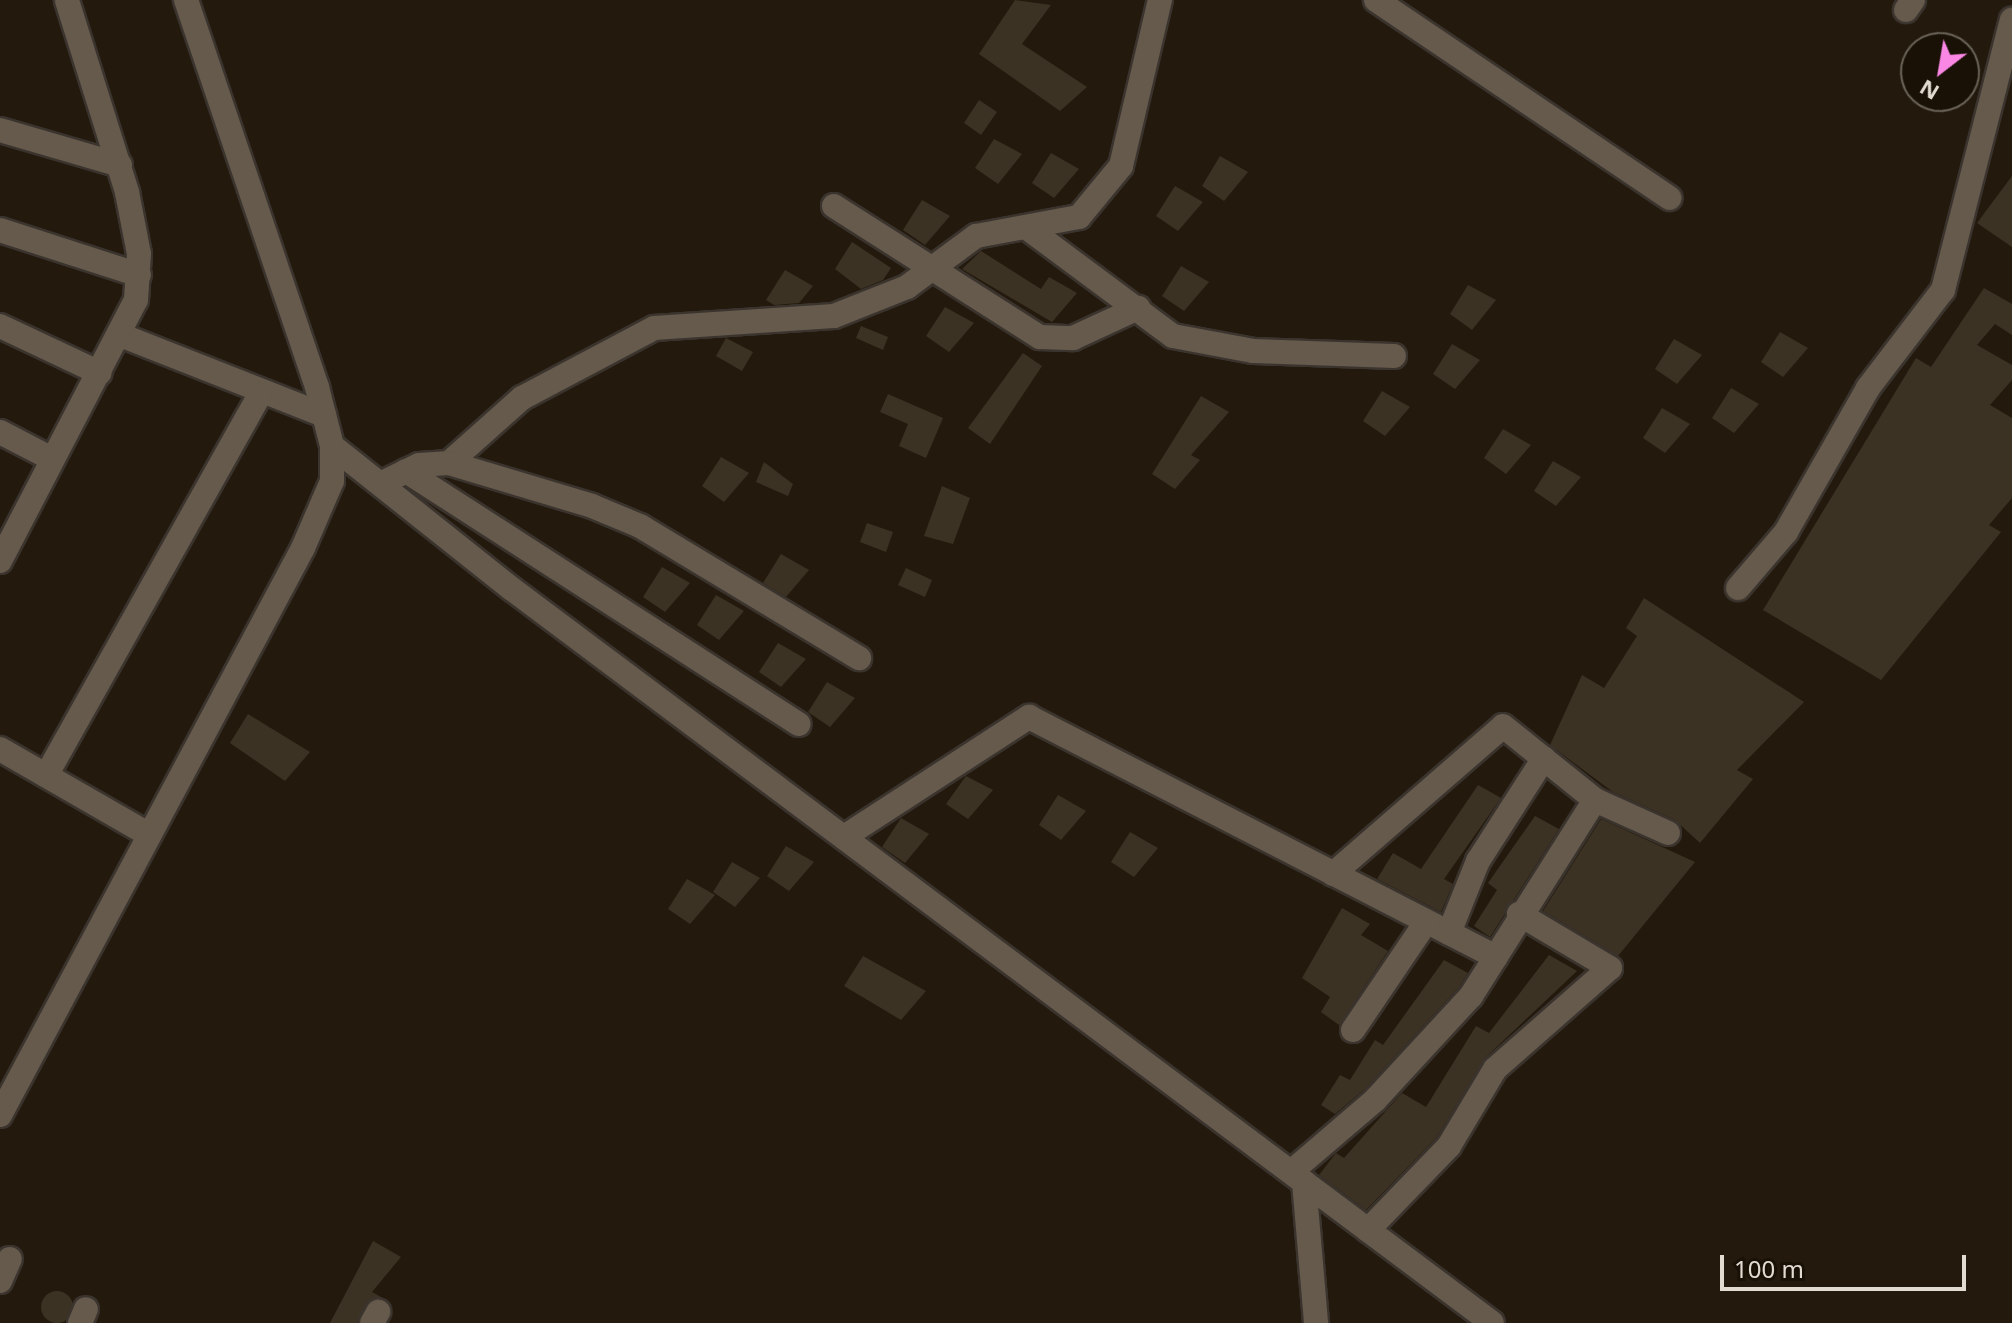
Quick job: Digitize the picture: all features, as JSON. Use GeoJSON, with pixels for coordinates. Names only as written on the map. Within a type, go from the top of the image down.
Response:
{"type":"FeatureCollection","features":[{"type":"Feature","properties":{"kind":"street"},"geometry":{"type":"LineString","coordinates":[[4,546],[123,336],[139,275],[120,165],[67,0]]}},
{"type":"Feature","properties":{"kind":"street"},"geometry":{"type":"LineString","coordinates":[[0,1115],[8,1076],[322,512],[332,446],[324,415],[186,0]]}},
{"type":"Feature","properties":{"kind":"street"},"geometry":{"type":"LineString","coordinates":[[449,463],[522,398],[654,328],[834,316],[907,287],[976,236],[1079,217],[1121,166],[1160,0]]}},
{"type":"Feature","properties":{"kind":"street"},"geometry":{"type":"LineString","coordinates":[[1376,0],[1670,198]]}},
{"type":"Feature","properties":{"kind":"street"},"geometry":{"type":"LineString","coordinates":[[1738,588],[1786,532],[1868,388],[1943,290],[2012,20]]}},
{"type":"Feature","properties":{"kind":"street"},"geometry":{"type":"LineString","coordinates":[[0,130],[120,165]]}},
{"type":"Feature","properties":{"kind":"street"},"geometry":{"type":"LineString","coordinates":[[834,206],[1040,337],[1073,338],[1138,308]]}},
{"type":"Feature","properties":{"kind":"street"},"geometry":{"type":"LineString","coordinates":[[1026,227],[1173,336],[1203,343],[1394,356]]}},
{"type":"Feature","properties":{"kind":"street"},"geometry":{"type":"LineString","coordinates":[[0,230],[139,275]]}},
{"type":"Feature","properties":{"kind":"street"},"geometry":{"type":"LineString","coordinates":[[0,326],[100,373]]}},
{"type":"Feature","properties":{"kind":"street"},"geometry":{"type":"LineString","coordinates":[[123,336],[185,355],[260,395],[324,415]]}},
{"type":"Feature","properties":{"kind":"street"},"geometry":{"type":"LineString","coordinates":[[47,774],[260,395]]}},
{"type":"Feature","properties":{"kind":"street"},"geometry":{"type":"LineString","coordinates":[[0,432],[52,459]]}},
{"type":"Feature","properties":{"kind":"street"},"geometry":{"type":"LineString","coordinates":[[332,446],[844,837],[1492,1323]]}},
{"type":"Feature","properties":{"kind":"street"},"geometry":{"type":"LineString","coordinates":[[382,483],[406,471],[449,463],[640,526],[859,658]]}},
{"type":"Feature","properties":{"kind":"street"},"geometry":{"type":"LineString","coordinates":[[406,471],[799,724]]}},
{"type":"Feature","properties":{"kind":"street"},"geometry":{"type":"LineString","coordinates":[[844,837],[1029,717],[1496,957]]}},
{"type":"Feature","properties":{"kind":"street"},"geometry":{"type":"LineString","coordinates":[[1333,874],[1503,726],[1595,800],[1668,833]]}},
{"type":"Feature","properties":{"kind":"street"},"geometry":{"type":"LineString","coordinates":[[0,749],[146,833]]}},
{"type":"Feature","properties":{"kind":"street"},"geometry":{"type":"LineString","coordinates":[[1449,933],[1478,861],[1544,758]]}},
{"type":"Feature","properties":{"kind":"street"},"geometry":{"type":"LineString","coordinates":[[1298,1177],[1375,1100],[1496,957],[1519,914],[1595,800]]}},
{"type":"Feature","properties":{"kind":"street"},"geometry":{"type":"LineString","coordinates":[[1368,1230],[1449,1146],[1495,1069],[1610,968],[1519,914]]}},
{"type":"Feature","properties":{"kind":"street"},"geometry":{"type":"LineString","coordinates":[[1353,1030],[1426,922]]}},
{"type":"Feature","properties":{"kind":"street"},"geometry":{"type":"LineString","coordinates":[[1298,1177],[1316,1323]]}},
{"type":"Feature","properties":{"kind":"building"},"geometry":{"type":"Polygon","coordinates":[[[1015,0],[1051,5],[1022,44],[1087,87],[1060,111],[979,54],[1015,0]]]}},
{"type":"Feature","properties":{"kind":"building"},"geometry":{"type":"Polygon","coordinates":[[[979,100],[997,112],[981,135],[964,123],[979,100]]]}},
{"type":"Feature","properties":{"kind":"building"},"geometry":{"type":"Polygon","coordinates":[[[994,139],[1022,154],[998,184],[975,168],[994,139]]]}},
{"type":"Feature","properties":{"kind":"building"},"geometry":{"type":"Polygon","coordinates":[[[1051,153],[1079,169],[1054,198],[1032,183],[1051,153]]]}},
{"type":"Feature","properties":{"kind":"building"},"geometry":{"type":"Polygon","coordinates":[[[1220,156],[1248,172],[1224,201],[1202,186],[1220,156]]]}},
{"type":"Feature","properties":{"kind":"building"},"geometry":{"type":"Polygon","coordinates":[[[2012,176],[2012,247],[1977,223],[2012,176]]]}},
{"type":"Feature","properties":{"kind":"building"},"geometry":{"type":"Polygon","coordinates":[[[1175,186],[1203,202],[1178,231],[1156,216],[1175,186]]]}},
{"type":"Feature","properties":{"kind":"building"},"geometry":{"type":"Polygon","coordinates":[[[922,200],[950,216],[925,245],[903,230],[922,200]]]}},
{"type":"Feature","properties":{"kind":"building"},"geometry":{"type":"Polygon","coordinates":[[[852,242],[891,268],[883,280],[861,289],[835,269],[852,242]]]}},
{"type":"Feature","properties":{"kind":"building"},"geometry":{"type":"Polygon","coordinates":[[[981,251],[1041,289],[1049,277],[1077,293],[1052,322],[962,269],[981,251]]]}},
{"type":"Feature","properties":{"kind":"building"},"geometry":{"type":"Polygon","coordinates":[[[1181,266],[1209,282],[1184,311],[1162,296],[1181,266]]]}},
{"type":"Feature","properties":{"kind":"building"},"geometry":{"type":"Polygon","coordinates":[[[785,270],[813,286],[799,303],[774,305],[766,300],[785,270]]]}},
{"type":"Feature","properties":{"kind":"building"},"geometry":{"type":"Polygon","coordinates":[[[1468,285],[1496,300],[1472,330],[1450,314],[1468,285]]]}},
{"type":"Feature","properties":{"kind":"building"},"geometry":{"type":"Polygon","coordinates":[[[1984,288],[2012,304],[2012,335],[1995,324],[1977,345],[2012,365],[2012,380],[1990,405],[2012,418],[2012,498],[1989,525],[2001,532],[1881,680],[1763,610],[1916,358],[1931,367],[1984,288]]]}},
{"type":"Feature","properties":{"kind":"building"},"geometry":{"type":"Polygon","coordinates":[[[945,307],[974,323],[949,352],[926,336],[945,307]]]}},
{"type":"Feature","properties":{"kind":"building"},"geometry":{"type":"Polygon","coordinates":[[[861,326],[888,337],[883,350],[856,338],[861,326]]]}},
{"type":"Feature","properties":{"kind":"building"},"geometry":{"type":"Polygon","coordinates":[[[1780,332],[1808,348],[1783,377],[1761,362],[1780,332]]]}},
{"type":"Feature","properties":{"kind":"building"},"geometry":{"type":"Polygon","coordinates":[[[726,338],[753,352],[742,371],[716,356],[726,338]]]}},
{"type":"Feature","properties":{"kind":"building"},"geometry":{"type":"Polygon","coordinates":[[[1674,339],[1702,355],[1677,384],[1655,369],[1674,339]]]}},
{"type":"Feature","properties":{"kind":"building"},"geometry":{"type":"Polygon","coordinates":[[[1452,344],[1480,360],[1455,389],[1433,374],[1452,344]]]}},
{"type":"Feature","properties":{"kind":"building"},"geometry":{"type":"Polygon","coordinates":[[[1023,353],[1042,366],[990,444],[968,428],[1023,353]]]}},
{"type":"Feature","properties":{"kind":"building"},"geometry":{"type":"Polygon","coordinates":[[[1731,388],[1759,404],[1734,433],[1712,418],[1731,388]]]}},
{"type":"Feature","properties":{"kind":"building"},"geometry":{"type":"Polygon","coordinates":[[[1382,391],[1410,407],[1385,436],[1363,421],[1382,391]]]}},
{"type":"Feature","properties":{"kind":"building"},"geometry":{"type":"Polygon","coordinates":[[[888,394],[943,418],[926,458],[899,446],[908,424],[880,412],[888,394]]]}},
{"type":"Feature","properties":{"kind":"building"},"geometry":{"type":"Polygon","coordinates":[[[1201,396],[1229,412],[1191,455],[1200,460],[1175,489],[1152,474],[1201,396]]]}},
{"type":"Feature","properties":{"kind":"building"},"geometry":{"type":"Polygon","coordinates":[[[1662,408],[1690,424],[1665,453],[1643,438],[1662,408]]]}},
{"type":"Feature","properties":{"kind":"building"},"geometry":{"type":"Polygon","coordinates":[[[1503,429],[1531,445],[1506,474],[1484,458],[1503,429]]]}},
{"type":"Feature","properties":{"kind":"building"},"geometry":{"type":"Polygon","coordinates":[[[721,457],[749,473],[724,502],[702,486],[721,457]]]}},
{"type":"Feature","properties":{"kind":"building"},"geometry":{"type":"Polygon","coordinates":[[[1553,461],[1581,477],[1556,506],[1534,491],[1553,461]]]}},
{"type":"Feature","properties":{"kind":"building"},"geometry":{"type":"Polygon","coordinates":[[[764,462],[793,484],[788,496],[756,482],[764,462]]]}},
{"type":"Feature","properties":{"kind":"building"},"geometry":{"type":"Polygon","coordinates":[[[942,486],[970,498],[953,544],[924,536],[942,486]]]}},
{"type":"Feature","properties":{"kind":"building"},"geometry":{"type":"Polygon","coordinates":[[[867,523],[893,532],[886,552],[860,542],[867,523]]]}},
{"type":"Feature","properties":{"kind":"building"},"geometry":{"type":"Polygon","coordinates":[[[781,554],[809,570],[786,597],[763,583],[781,554]]]}},
{"type":"Feature","properties":{"kind":"building"},"geometry":{"type":"Polygon","coordinates":[[[662,567],[690,583],[665,612],[643,597],[662,567]]]}},
{"type":"Feature","properties":{"kind":"building"},"geometry":{"type":"Polygon","coordinates":[[[906,568],[932,580],[925,597],[898,585],[906,568]]]}},
{"type":"Feature","properties":{"kind":"building"},"geometry":{"type":"Polygon","coordinates":[[[716,595],[744,611],[719,640],[697,625],[716,595]]]}},
{"type":"Feature","properties":{"kind":"building"},"geometry":{"type":"Polygon","coordinates":[[[1644,598],[1804,702],[1737,770],[1753,779],[1700,843],[1675,820],[1613,792],[1550,745],[1582,675],[1604,688],[1637,636],[1626,628],[1644,598]]]}},
{"type":"Feature","properties":{"kind":"building"},"geometry":{"type":"Polygon","coordinates":[[[778,643],[806,659],[781,687],[759,672],[778,643]]]}},
{"type":"Feature","properties":{"kind":"building"},"geometry":{"type":"Polygon","coordinates":[[[827,682],[855,698],[830,727],[808,712],[827,682]]]}},
{"type":"Feature","properties":{"kind":"building"},"geometry":{"type":"Polygon","coordinates":[[[248,714],[310,752],[285,781],[230,743],[248,714]]]}},
{"type":"Feature","properties":{"kind":"building"},"geometry":{"type":"Polygon","coordinates":[[[966,776],[993,790],[968,819],[946,804],[966,776]]]}},
{"type":"Feature","properties":{"kind":"building"},"geometry":{"type":"Polygon","coordinates":[[[1478,785],[1501,798],[1444,879],[1453,884],[1441,912],[1377,879],[1393,853],[1421,869],[1478,785]]]}},
{"type":"Feature","properties":{"kind":"building"},"geometry":{"type":"Polygon","coordinates":[[[1058,795],[1086,811],[1061,840],[1039,825],[1058,795]]]}},
{"type":"Feature","properties":{"kind":"building"},"geometry":{"type":"Polygon","coordinates":[[[1535,816],[1559,829],[1490,937],[1474,926],[1497,890],[1488,883],[1535,816]]]}},
{"type":"Feature","properties":{"kind":"building"},"geometry":{"type":"Polygon","coordinates":[[[901,818],[929,834],[905,863],[882,847],[901,818]]]}},
{"type":"Feature","properties":{"kind":"building"},"geometry":{"type":"Polygon","coordinates":[[[1601,819],[1695,862],[1618,956],[1543,911],[1601,819]]]}},
{"type":"Feature","properties":{"kind":"building"},"geometry":{"type":"Polygon","coordinates":[[[1130,832],[1158,848],[1134,877],[1111,862],[1130,832]]]}},
{"type":"Feature","properties":{"kind":"building"},"geometry":{"type":"Polygon","coordinates":[[[786,846],[814,862],[789,891],[767,876],[786,846]]]}},
{"type":"Feature","properties":{"kind":"building"},"geometry":{"type":"Polygon","coordinates":[[[732,862],[760,878],[735,907],[713,892],[732,862]]]}},
{"type":"Feature","properties":{"kind":"building"},"geometry":{"type":"Polygon","coordinates":[[[687,879],[715,895],[690,924],[668,909],[687,879]]]}},
{"type":"Feature","properties":{"kind":"building"},"geometry":{"type":"Polygon","coordinates":[[[1342,908],[1370,924],[1361,935],[1388,951],[1339,1025],[1321,1012],[1330,997],[1302,978],[1342,908]]]}},
{"type":"Feature","properties":{"kind":"building"},"geometry":{"type":"Polygon","coordinates":[[[1549,955],[1577,971],[1485,1058],[1437,1137],[1366,1210],[1319,1175],[1336,1153],[1344,1158],[1402,1093],[1426,1107],[1476,1026],[1489,1033],[1549,955]]]}},
{"type":"Feature","properties":{"kind":"building"},"geometry":{"type":"Polygon","coordinates":[[[863,956],[926,991],[901,1020],[844,986],[863,956]]]}},
{"type":"Feature","properties":{"kind":"building"},"geometry":{"type":"Polygon","coordinates":[[[1444,960],[1468,973],[1459,987],[1365,1089],[1335,1114],[1321,1105],[1340,1075],[1350,1080],[1375,1040],[1383,1045],[1444,960]]]}},
{"type":"Feature","properties":{"kind":"building"},"geometry":{"type":"Polygon","coordinates":[[[373,1241],[401,1257],[372,1292],[383,1298],[370,1300],[357,1323],[330,1323],[373,1241]]]}},
{"type":"Feature","properties":{"kind":"building"},"geometry":{"type":"Polygon","coordinates":[[[57,1291],[68,1296],[73,1307],[68,1318],[57,1323],[46,1318],[41,1307],[46,1296],[57,1291]]]}}]}
